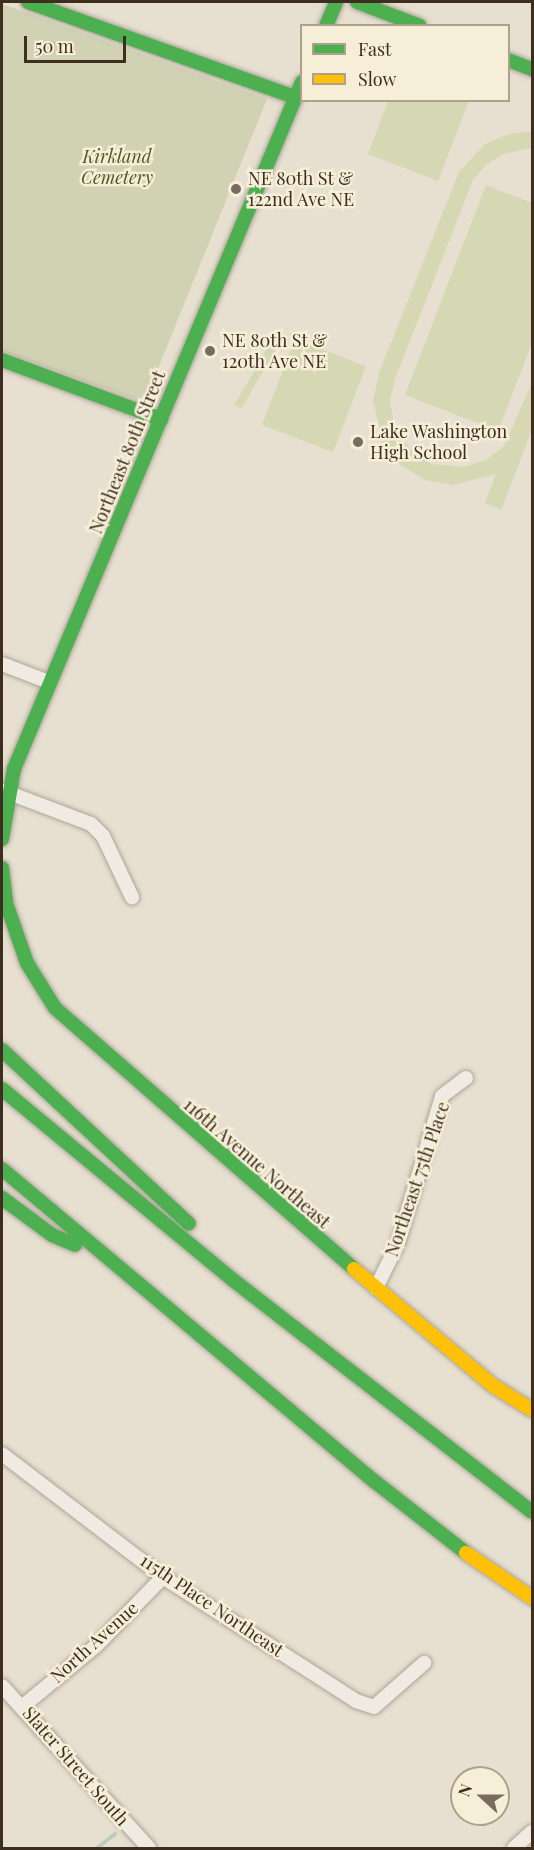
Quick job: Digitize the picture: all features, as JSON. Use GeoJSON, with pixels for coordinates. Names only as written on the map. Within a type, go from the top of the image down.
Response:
{"type":"FeatureCollection","features":[{"type":"Feature","properties":{"kind":"main road"},"geometry":{"type":"LineString","coordinates":[[28,2],[295,97]]}},
{"type":"Feature","properties":{"kind":"main road"},"geometry":{"type":"LineString","coordinates":[[327,24],[336,2]]}},
{"type":"Feature","properties":{"kind":"main road"},"geometry":{"type":"LineString","coordinates":[[357,2],[415,24]]}},
{"type":"Feature","properties":{"kind":"main road"},"geometry":{"type":"LineString","coordinates":[[510,61],[532,69]]}},
{"type":"Feature","properties":{"kind":"main road","name":"Northeast 80th Street"},"geometry":{"type":"LineString","coordinates":[[2,839],[5,791],[300,86]]}},
{"type":"Feature","properties":{"kind":"main road"},"geometry":{"type":"LineString","coordinates":[[2,360],[161,419]]}},
{"type":"Feature","properties":{"kind":"main road","name":"116th Avenue Northeast"},"geometry":{"type":"LineString","coordinates":[[2,868],[6,903],[27,963],[55,1008],[75,1029],[376,1288],[492,1384],[532,1410]]}},
{"type":"Feature","properties":{"kind":"main road"},"geometry":{"type":"LineString","coordinates":[[2,1050],[83,1122],[218,1253],[233,1280]]}},
{"type":"Feature","properties":{"kind":"main road"},"geometry":{"type":"LineString","coordinates":[[2,1089],[233,1280],[473,1469],[532,1512]]}},
{"type":"Feature","properties":{"kind":"main road"},"geometry":{"type":"LineString","coordinates":[[2,1169],[100,1255],[439,1534],[532,1598]]}},
{"type":"Feature","properties":{"kind":"main road"},"geometry":{"type":"LineString","coordinates":[[2,1198],[52,1236],[100,1255]]}},
{"type":"Feature","properties":{"kind":"main road"},"geometry":{"type":"LineString","coordinates":[[473,1469],[508,1476],[524,1487]]}},
{"type":"Feature","properties":{"kind":"street"},"geometry":{"type":"LineString","coordinates":[[2,664],[49,682]]}},
{"type":"Feature","properties":{"kind":"street"},"geometry":{"type":"LineString","coordinates":[[5,791],[92,824],[104,836],[132,897]]}},
{"type":"Feature","properties":{"kind":"street","name":"Northeast 75th Place"},"geometry":{"type":"LineString","coordinates":[[376,1288],[398,1243],[442,1096],[466,1078]]}},
{"type":"Feature","properties":{"kind":"street","name":"115th Place Northeast"},"geometry":{"type":"LineString","coordinates":[[2,1454],[163,1577],[356,1701],[374,1707],[424,1663]]}},
{"type":"Feature","properties":{"kind":"street","name":"North Avenue"},"geometry":{"type":"LineString","coordinates":[[23,1706],[96,1645],[163,1577]]}},
{"type":"Feature","properties":{"kind":"street","name":"Slater Street South"},"geometry":{"type":"LineString","coordinates":[[2,1686],[23,1706],[149,1848]]}},
{"type":"Feature","properties":{"kind":"street"},"geometry":{"type":"LineString","coordinates":[[514,1848],[532,1832]]}},
{"type":"Feature","properties":{"kind":"green space","name":"Kirkland Cemetery"},"geometry":{"type":"Polygon","coordinates":[[[2,4],[267,99],[149,391],[138,400],[2,351],[2,4]]]}},
{"type":"Feature","properties":{"kind":"green space"},"geometry":{"type":"Polygon","coordinates":[[[388,102],[469,102],[438,181],[368,154],[388,102]]]}},
{"type":"Feature","properties":{"kind":"green space"},"geometry":{"type":"Polygon","coordinates":[[[532,131],[532,148],[503,154],[486,165],[473,180],[395,379],[390,401],[394,424],[412,452],[431,464],[464,467],[486,460],[504,446],[532,383],[532,430],[501,510],[485,503],[496,474],[453,485],[425,480],[401,465],[383,442],[373,401],[379,373],[459,172],[485,144],[509,134],[532,131]]]}},
{"type":"Feature","properties":{"kind":"green space"},"geometry":{"type":"Polygon","coordinates":[[[486,185],[532,203],[532,343],[498,431],[405,395],[486,185]]]}},
{"type":"Feature","properties":{"kind":"green space"},"geometry":{"type":"Polygon","coordinates":[[[273,338],[280,342],[241,409],[234,405],[273,338]]]}},
{"type":"Feature","properties":{"kind":"green space"},"geometry":{"type":"Polygon","coordinates":[[[295,339],[366,366],[333,452],[262,425],[295,339]]]}},
{"type":"Feature","properties":{"kind":"waterway"},"geometry":{"type":"LineString","coordinates":[[97,1848],[115,1834]]}},
{"type":"Feature","properties":{"kind":"traffic: fast"},"geometry":{"type":"LineString","coordinates":[[28,2],[295,97]]}},
{"type":"Feature","properties":{"kind":"traffic: fast"},"geometry":{"type":"LineString","coordinates":[[327,24],[336,2]]}},
{"type":"Feature","properties":{"kind":"traffic: fast"},"geometry":{"type":"LineString","coordinates":[[357,2],[415,24]]}},
{"type":"Feature","properties":{"kind":"traffic: fast"},"geometry":{"type":"LineString","coordinates":[[510,61],[532,69]]}},
{"type":"Feature","properties":{"kind":"traffic: fast"},"geometry":{"type":"LineString","coordinates":[[2,839],[14,769],[300,87]]}},
{"type":"Feature","properties":{"kind":"traffic: fast"},"geometry":{"type":"LineString","coordinates":[[2,360],[161,419]]}},
{"type":"Feature","properties":{"kind":"traffic: fast"},"geometry":{"type":"LineString","coordinates":[[2,868],[6,903],[27,963],[55,1008],[354,1269]]}},
{"type":"Feature","properties":{"kind":"traffic: fast"},"geometry":{"type":"LineString","coordinates":[[2,1050],[189,1224]]}},
{"type":"Feature","properties":{"kind":"traffic: fast"},"geometry":{"type":"LineString","coordinates":[[2,1089],[233,1280],[532,1512]]}},
{"type":"Feature","properties":{"kind":"traffic: fast"},"geometry":{"type":"LineString","coordinates":[[2,1169],[374,1481],[466,1553]]}},
{"type":"Feature","properties":{"kind":"traffic: fast"},"geometry":{"type":"LineString","coordinates":[[2,1198],[52,1235],[75,1245]]}},
{"type":"Feature","properties":{"kind":"traffic: slow"},"geometry":{"type":"LineString","coordinates":[[354,1269],[492,1385],[532,1410]]}},
{"type":"Feature","properties":{"kind":"traffic: slow"},"geometry":{"type":"LineString","coordinates":[[466,1553],[532,1598]]}},
{"type":"Feature","properties":{"kind":"place","name":"NE 80th St & 122nd Ave NE"},"geometry":{"type":"Point","coordinates":[236,189]}},
{"type":"Feature","properties":{"kind":"place","name":"NE 80th St & 120th Ave NE"},"geometry":{"type":"Point","coordinates":[210,351]}},
{"type":"Feature","properties":{"kind":"place","name":"Lake Washington High School"},"geometry":{"type":"Point","coordinates":[358,442]}}]}
